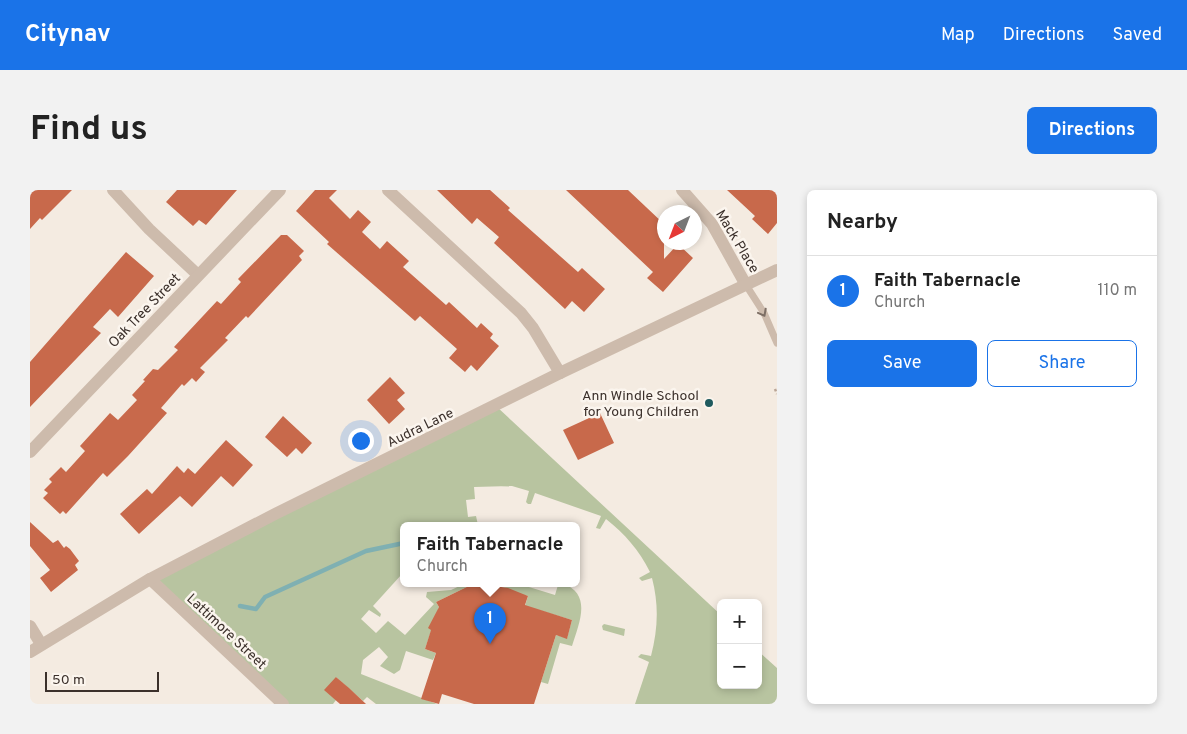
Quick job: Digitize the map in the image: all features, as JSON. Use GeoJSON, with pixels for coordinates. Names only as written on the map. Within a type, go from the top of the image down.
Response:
{"type":"FeatureCollection","features":[{"type":"Feature","properties":{"kind":"street"},"geometry":{"type":"LineString","coordinates":[[113,190],[149,230],[198,275]]}},
{"type":"Feature","properties":{"kind":"street","name":"Oak Tree Street"},"geometry":{"type":"LineString","coordinates":[[30,452],[280,190]]}},
{"type":"Feature","properties":{"kind":"street"},"geometry":{"type":"LineString","coordinates":[[388,190],[521,313],[533,328],[560,373]]}},
{"type":"Feature","properties":{"kind":"street","name":"Mack Place"},"geometry":{"type":"LineString","coordinates":[[682,190],[712,224],[746,286]]}},
{"type":"Feature","properties":{"kind":"street","name":"Audra Lane"},"geometry":{"type":"LineString","coordinates":[[30,652],[150,579],[560,373],[777,270]]}},
{"type":"Feature","properties":{"kind":"street","name":"Lattimore Street"},"geometry":{"type":"LineString","coordinates":[[150,579],[283,704]]}},
{"type":"Feature","properties":{"kind":"street"},"geometry":{"type":"LineString","coordinates":[[30,626],[42,644]]}},
{"type":"Feature","properties":{"kind":"lane"},"geometry":{"type":"LineString","coordinates":[[746,286],[764,313],[777,343]]}},
{"type":"Feature","properties":{"kind":"path"},"geometry":{"type":"LineString","coordinates":[[774,389],[777,394]]}},
{"type":"Feature","properties":{"kind":"green space"},"geometry":{"type":"Polygon","coordinates":[[[496,406],[717,611],[717,689],[762,689],[762,655],[777,668],[777,704],[635,704],[649,662],[638,657],[641,654],[651,656],[655,636],[657,607],[652,578],[642,581],[639,578],[650,572],[631,543],[606,519],[600,529],[596,528],[601,516],[535,493],[531,504],[528,504],[526,502],[529,491],[512,486],[474,487],[475,499],[466,500],[468,517],[476,516],[477,522],[400,522],[400,576],[373,606],[381,614],[380,617],[369,610],[361,619],[376,633],[388,621],[405,635],[434,604],[426,597],[427,592],[467,587],[436,602],[439,607],[425,649],[436,653],[433,660],[406,651],[400,670],[394,674],[380,666],[388,657],[379,647],[363,660],[361,674],[437,704],[376,704],[367,697],[363,701],[336,677],[336,700],[333,704],[283,704],[150,579],[496,406]]]}},
{"type":"Feature","properties":{"kind":"green space"},"geometry":{"type":"Polygon","coordinates":[[[502,587],[529,587],[555,595],[557,587],[570,587],[578,594],[581,602],[580,619],[572,646],[560,643],[548,684],[541,682],[556,635],[567,638],[572,620],[525,606],[528,596],[508,592],[507,588],[502,587]]]}},
{"type":"Feature","properties":{"kind":"green space"},"geometry":{"type":"Polygon","coordinates":[[[604,624],[625,629],[624,636],[603,630],[602,626],[604,624]]]}},
{"type":"Feature","properties":{"kind":"building"},"geometry":{"type":"Polygon","coordinates":[[[30,190],[72,190],[42,220],[40,218],[30,229],[30,190]]]}},
{"type":"Feature","properties":{"kind":"building"},"geometry":{"type":"Polygon","coordinates":[[[177,190],[237,190],[206,225],[199,220],[193,226],[166,202],[177,190]]]}},
{"type":"Feature","properties":{"kind":"building"},"geometry":{"type":"Polygon","coordinates":[[[315,190],[337,190],[329,198],[350,219],[358,210],[371,222],[362,232],[380,249],[387,241],[409,261],[403,267],[446,305],[449,302],[477,328],[481,323],[493,334],[490,338],[499,346],[477,371],[471,365],[465,372],[449,358],[457,349],[420,316],[415,321],[327,244],[329,242],[296,211],[315,190]]]}},
{"type":"Feature","properties":{"kind":"building"},"geometry":{"type":"Polygon","coordinates":[[[437,190],[490,190],[510,208],[508,210],[578,272],[582,268],[605,289],[584,312],[572,301],[565,309],[494,243],[499,237],[477,218],[472,224],[437,190]]]}},
{"type":"Feature","properties":{"kind":"building"},"geometry":{"type":"Polygon","coordinates":[[[566,190],[628,190],[657,217],[657,250],[664,250],[664,259],[672,250],[684,250],[693,258],[663,292],[647,278],[653,272],[566,190]]]}},
{"type":"Feature","properties":{"kind":"building"},"geometry":{"type":"Polygon","coordinates":[[[727,190],[777,190],[777,223],[768,234],[752,219],[755,216],[727,190]]]}},
{"type":"Feature","properties":{"kind":"building"},"geometry":{"type":"Polygon","coordinates":[[[281,235],[287,235],[304,251],[299,256],[302,260],[248,318],[246,316],[225,338],[228,340],[200,368],[205,372],[196,382],[192,378],[184,386],[182,384],[161,408],[167,413],[128,456],[107,477],[103,473],[66,514],[63,511],[60,514],[43,498],[48,493],[44,490],[52,482],[49,479],[61,467],[66,472],[85,451],[80,446],[110,413],[118,420],[137,400],[132,395],[145,381],[143,380],[153,369],[158,370],[178,350],[174,347],[217,301],[221,304],[241,282],[238,279],[281,235]]]}},
{"type":"Feature","properties":{"kind":"building"},"geometry":{"type":"Polygon","coordinates":[[[126,252],[154,276],[118,317],[110,309],[93,327],[101,333],[30,407],[30,362],[126,252]]]}},
{"type":"Feature","properties":{"kind":"building"},"geometry":{"type":"Polygon","coordinates":[[[390,377],[405,393],[397,400],[405,409],[389,424],[367,400],[390,377]]]}},
{"type":"Feature","properties":{"kind":"building"},"geometry":{"type":"Polygon","coordinates":[[[600,413],[614,443],[578,460],[563,430],[600,413]]]}},
{"type":"Feature","properties":{"kind":"building"},"geometry":{"type":"Polygon","coordinates":[[[283,416],[312,443],[302,454],[296,448],[287,457],[265,437],[283,416]]]}},
{"type":"Feature","properties":{"kind":"building"},"geometry":{"type":"Polygon","coordinates":[[[226,440],[253,465],[233,487],[221,476],[192,507],[180,496],[139,534],[120,514],[147,489],[152,494],[177,466],[184,473],[188,468],[195,474],[226,440]]]}},
{"type":"Feature","properties":{"kind":"building"},"geometry":{"type":"Polygon","coordinates":[[[30,522],[53,543],[58,540],[64,548],[66,546],[70,549],[79,561],[75,565],[78,570],[51,592],[40,578],[50,570],[30,546],[30,522]]]}},
{"type":"Feature","properties":{"kind":"building"},"geometry":{"type":"Polygon","coordinates":[[[467,587],[501,587],[528,596],[525,605],[572,620],[567,639],[556,635],[534,704],[474,704],[442,694],[439,704],[421,699],[436,653],[425,649],[431,630],[428,628],[439,607],[436,602],[467,587]]]}},
{"type":"Feature","properties":{"kind":"building"},"geometry":{"type":"Polygon","coordinates":[[[336,677],[366,704],[340,704],[324,690],[336,677]]]}},
{"type":"Feature","properties":{"kind":"waterway"},"geometry":{"type":"LineString","coordinates":[[240,606],[256,609],[265,597],[366,551],[400,544]]}},
{"type":"Feature","properties":{"kind":"place","name":"Ann Windle School for Young Children"},"geometry":{"type":"Point","coordinates":[709,403]}},
{"type":"Feature","properties":{"kind":"place","name":"Faith Tabernacle"},"geometry":{"type":"Point","coordinates":[490,644]}}]}
